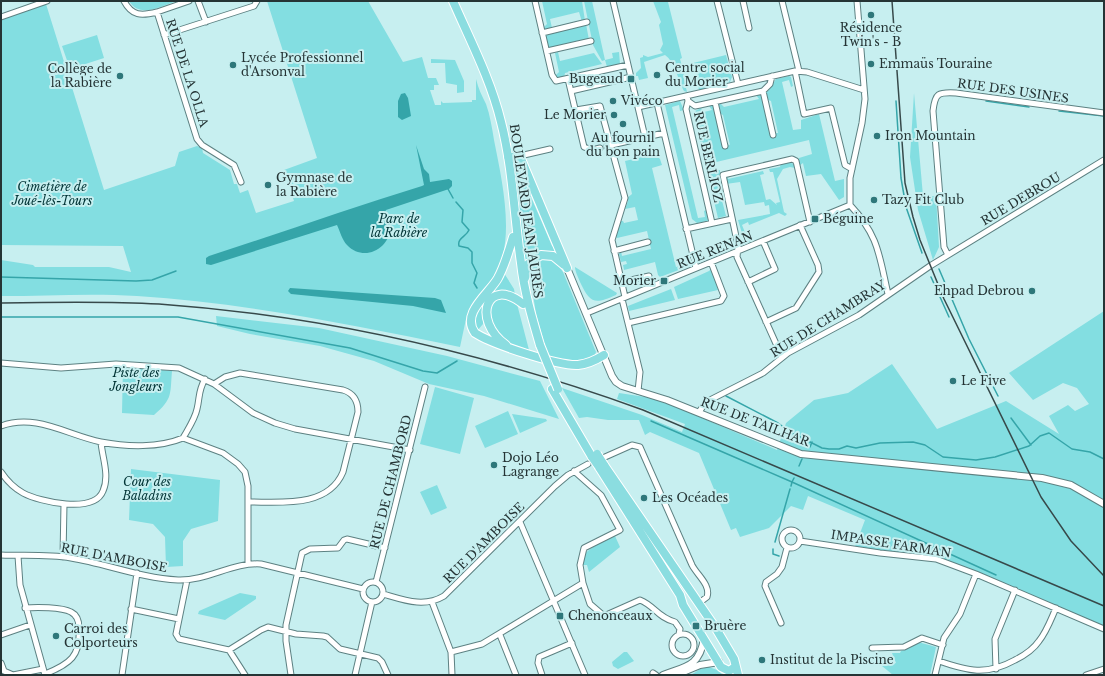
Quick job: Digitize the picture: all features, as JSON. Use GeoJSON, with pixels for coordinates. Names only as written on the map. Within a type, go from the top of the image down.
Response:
{"type":"FeatureCollection","features":[{"type":"Feature","properties":{"kind":"main road","name":"BOULEVARD JEAN JAURÈS"},"geometry":{"type":"LineString","coordinates":[[453,1],[494,98],[508,156],[525,290],[538,346]]}},
{"type":"Feature","properties":{"kind":"main road","name":"BOULEVARD JEAN JAURÈS"},"geometry":{"type":"LineString","coordinates":[[478,59],[496,115],[504,155],[513,237],[523,304],[555,389],[598,461]]}},
{"type":"Feature","properties":{"kind":"main road"},"geometry":{"type":"LineString","coordinates":[[508,156],[520,158],[567,268]]}},
{"type":"Feature","properties":{"kind":"main road"},"geometry":{"type":"LineString","coordinates":[[513,237],[506,261],[498,278],[478,302],[472,313],[471,326],[478,335],[491,342],[569,364],[585,364],[604,355]]}},
{"type":"Feature","properties":{"kind":"main road"},"geometry":{"type":"LineString","coordinates":[[525,290],[528,266],[538,256],[553,256],[567,268]]}},
{"type":"Feature","properties":{"kind":"main road"},"geometry":{"type":"LineString","coordinates":[[510,348],[496,336],[487,322],[487,306],[496,296],[509,294],[523,304]]}},
{"type":"Feature","properties":{"kind":"main road"},"geometry":{"type":"LineString","coordinates":[[478,335],[487,322]]}},
{"type":"Feature","properties":{"kind":"main road"},"geometry":{"type":"LineString","coordinates":[[598,461],[699,603],[733,657],[738,675]]}},
{"type":"Feature","properties":{"kind":"main road"},"geometry":{"type":"LineString","coordinates":[[598,461],[680,595],[683,605],[719,662],[728,673],[735,667]]}},
{"type":"Feature","properties":{"kind":"main road"},"geometry":{"type":"LineString","coordinates":[[680,595],[685,590],[691,591]]}},
{"type":"Feature","properties":{"kind":"street"},"geometry":{"type":"LineString","coordinates":[[1,17],[33,3],[47,1]]}},
{"type":"Feature","properties":{"kind":"street","name":"RUE DE LA OLLA"},"geometry":{"type":"LineString","coordinates":[[124,1],[130,11],[137,14],[147,15],[157,12],[197,139],[202,145],[234,165],[241,182]]}},
{"type":"Feature","properties":{"kind":"street"},"geometry":{"type":"LineString","coordinates":[[157,12],[189,1]]}},
{"type":"Feature","properties":{"kind":"street"},"geometry":{"type":"LineString","coordinates":[[198,1],[206,22]]}},
{"type":"Feature","properties":{"kind":"street"},"geometry":{"type":"LineString","coordinates":[[164,35],[254,6],[257,1]]}},
{"type":"Feature","properties":{"kind":"street"},"geometry":{"type":"LineString","coordinates":[[535,1],[555,80],[568,79],[628,65]]}},
{"type":"Feature","properties":{"kind":"street"},"geometry":{"type":"LineString","coordinates":[[613,1],[645,137]]}},
{"type":"Feature","properties":{"kind":"street"},"geometry":{"type":"LineString","coordinates":[[717,1],[738,84]]}},
{"type":"Feature","properties":{"kind":"street"},"geometry":{"type":"LineString","coordinates":[[742,1],[749,28]]}},
{"type":"Feature","properties":{"kind":"street"},"geometry":{"type":"LineString","coordinates":[[782,1],[797,71],[804,114],[831,108],[845,165],[852,169]]}},
{"type":"Feature","properties":{"kind":"street"},"geometry":{"type":"LineString","coordinates":[[857,1],[864,90],[864,113],[852,169],[850,204],[867,224],[876,243],[888,294]]}},
{"type":"Feature","properties":{"kind":"street"},"geometry":{"type":"LineString","coordinates":[[542,33],[587,22]]}},
{"type":"Feature","properties":{"kind":"street"},"geometry":{"type":"LineString","coordinates":[[547,51],[591,42]]}},
{"type":"Feature","properties":{"kind":"street"},"geometry":{"type":"LineString","coordinates":[[638,107],[687,98],[738,84],[797,71],[864,90]]}},
{"type":"Feature","properties":{"kind":"street"},"geometry":{"type":"LineString","coordinates":[[687,98],[695,106],[763,91],[770,84],[772,76]]}},
{"type":"Feature","properties":{"kind":"street"},"geometry":{"type":"LineString","coordinates":[[571,91],[631,77]]}},
{"type":"Feature","properties":{"kind":"street"},"geometry":{"type":"LineString","coordinates":[[568,79],[584,146],[592,150],[600,148]]}},
{"type":"Feature","properties":{"kind":"street"},"geometry":{"type":"LineString","coordinates":[[763,91],[773,135]]}},
{"type":"Feature","properties":{"kind":"street","name":"RUE DES USINES"},"geometry":{"type":"LineString","coordinates":[[948,255],[944,247],[933,111],[934,101],[937,95],[941,93],[956,93],[1104,113]]}},
{"type":"Feature","properties":{"kind":"street","name":"RUE BERLIOZ"},"geometry":{"type":"LineString","coordinates":[[687,98],[686,109],[712,223]]}},
{"type":"Feature","properties":{"kind":"street"},"geometry":{"type":"LineString","coordinates":[[715,102],[725,146]]}},
{"type":"Feature","properties":{"kind":"street"},"geometry":{"type":"LineString","coordinates":[[657,103],[696,268]]}},
{"type":"Feature","properties":{"kind":"street"},"geometry":{"type":"LineString","coordinates":[[576,110],[600,106],[609,146],[625,198],[612,240],[622,282],[628,323],[640,372],[638,391]]}},
{"type":"Feature","properties":{"kind":"street"},"geometry":{"type":"LineString","coordinates":[[609,146],[664,133]]}},
{"type":"Feature","properties":{"kind":"street"},"geometry":{"type":"LineString","coordinates":[[520,158],[524,155],[550,149]]}},
{"type":"Feature","properties":{"kind":"street"},"geometry":{"type":"LineString","coordinates":[[782,357],[737,257],[738,246],[723,175],[792,159],[796,161],[810,222]]}},
{"type":"Feature","properties":{"kind":"street","name":"RUE DEBROU"},"geometry":{"type":"LineString","coordinates":[[948,255],[1104,160]]}},
{"type":"Feature","properties":{"kind":"street","name":"RUE RENAN"},"geometry":{"type":"LineString","coordinates":[[587,313],[810,222],[850,204]]}},
{"type":"Feature","properties":{"kind":"street"},"geometry":{"type":"LineString","coordinates":[[686,229],[732,219]]}},
{"type":"Feature","properties":{"kind":"street"},"geometry":{"type":"LineString","coordinates":[[766,322],[796,308],[819,272],[818,265],[800,225]]}},
{"type":"Feature","properties":{"kind":"street"},"geometry":{"type":"LineString","coordinates":[[748,282],[775,269],[763,241]]}},
{"type":"Feature","properties":{"kind":"street"},"geometry":{"type":"LineString","coordinates":[[614,251],[648,242]]}},
{"type":"Feature","properties":{"kind":"street","name":"RUE DE CHAMBRAY"},"geometry":{"type":"LineString","coordinates":[[699,412],[706,402],[763,373],[782,357],[859,315],[888,294],[948,255]]}},
{"type":"Feature","properties":{"kind":"street"},"geometry":{"type":"LineString","coordinates":[[628,323],[721,301],[724,296],[711,262]]}},
{"type":"Feature","properties":{"kind":"street","name":"RUE DE TAILHAR"},"geometry":{"type":"LineString","coordinates":[[567,268],[616,382],[622,386],[699,412],[801,454],[1042,478],[1071,485],[1104,504]]}},
{"type":"Feature","properties":{"kind":"street"},"geometry":{"type":"LineString","coordinates":[[622,282],[648,276]]}},
{"type":"Feature","properties":{"kind":"street"},"geometry":{"type":"LineString","coordinates":[[1,363],[61,368],[116,364],[179,368],[214,384],[253,413],[275,423],[295,430],[410,450]]}},
{"type":"Feature","properties":{"kind":"street"},"geometry":{"type":"LineString","coordinates":[[214,384],[225,377],[240,373],[346,391],[354,396],[358,407],[343,472],[337,483],[332,488],[311,499],[297,502],[249,502]]}},
{"type":"Feature","properties":{"kind":"street"},"geometry":{"type":"LineString","coordinates":[[183,438],[197,410],[199,388],[205,379]]}},
{"type":"Feature","properties":{"kind":"street","name":"RUE DE CHAMBORD"},"geometry":{"type":"LineString","coordinates":[[376,582],[425,387]]}},
{"type":"Feature","properties":{"kind":"street"},"geometry":{"type":"LineString","coordinates":[[1,426],[15,422],[36,422],[101,442],[152,445],[172,442],[183,438],[216,450],[238,464],[245,472],[249,502],[248,564]]}},
{"type":"Feature","properties":{"kind":"street"},"geometry":{"type":"LineString","coordinates":[[1,472],[12,486],[23,493],[36,498],[64,504],[90,502],[101,494],[105,485],[105,471],[101,442]]}},
{"type":"Feature","properties":{"kind":"street","name":"RUE D'AMBOISE"},"geometry":{"type":"LineString","coordinates":[[383,594],[412,602],[432,602],[448,594],[555,486],[574,472],[632,445],[640,446],[692,566],[703,580],[708,590],[706,599],[699,603]]}},
{"type":"Feature","properties":{"kind":"street"},"geometry":{"type":"LineString","coordinates":[[574,472],[601,495],[620,530],[584,548],[580,565],[583,583],[590,604],[604,616],[640,600],[648,603],[664,619],[675,622],[680,629],[679,634],[673,640],[672,648],[677,654],[686,655],[692,649],[693,642],[688,635],[679,634]]}},
{"type":"Feature","properties":{"kind":"street"},"geometry":{"type":"LineString","coordinates":[[63,557],[64,504]]}},
{"type":"Feature","properties":{"kind":"street"},"geometry":{"type":"LineString","coordinates":[[520,522],[585,675]]}},
{"type":"Feature","properties":{"kind":"street"},"geometry":{"type":"LineString","coordinates":[[794,530],[799,535],[800,541],[796,548],[787,548],[782,541],[785,532],[794,530]]}},
{"type":"Feature","properties":{"kind":"street"},"geometry":{"type":"LineString","coordinates":[[291,675],[286,625],[302,553],[310,549],[338,548],[344,540],[347,539],[385,548]]}},
{"type":"Feature","properties":{"kind":"street","name":"IMPASSE FARMAN"},"geometry":{"type":"LineString","coordinates":[[800,541],[880,554],[936,559],[976,574],[1104,629]]}},
{"type":"Feature","properties":{"kind":"street"},"geometry":{"type":"LineString","coordinates":[[781,623],[765,586],[766,582],[777,574],[782,567],[787,548]]}},
{"type":"Feature","properties":{"kind":"street","name":"RUE D'AMBOISE"},"geometry":{"type":"LineString","coordinates":[[1,556],[63,557],[161,578],[186,580],[201,578],[248,564],[261,564],[363,589]]}},
{"type":"Feature","properties":{"kind":"street"},"geometry":{"type":"LineString","coordinates":[[18,556],[19,579],[25,608],[44,673]]}},
{"type":"Feature","properties":{"kind":"street"},"geometry":{"type":"LineString","coordinates":[[122,675],[136,573]]}},
{"type":"Feature","properties":{"kind":"street"},"geometry":{"type":"LineString","coordinates":[[935,675],[946,634],[960,614],[976,574]]}},
{"type":"Feature","properties":{"kind":"street"},"geometry":{"type":"LineString","coordinates":[[186,580],[176,634],[177,638],[229,650],[268,627],[286,632],[323,636],[340,650],[378,658],[382,662],[388,675]]}},
{"type":"Feature","properties":{"kind":"street"},"geometry":{"type":"LineString","coordinates":[[376,582],[382,586],[383,594],[379,600],[372,602],[365,599],[363,589],[367,583],[376,582]]}},
{"type":"Feature","properties":{"kind":"street"},"geometry":{"type":"LineString","coordinates":[[451,652],[482,644],[500,635],[583,583]]}},
{"type":"Feature","properties":{"kind":"street"},"geometry":{"type":"LineString","coordinates":[[996,669],[995,639],[1014,590]]}},
{"type":"Feature","properties":{"kind":"street"},"geometry":{"type":"LineString","coordinates":[[354,675],[372,602]]}},
{"type":"Feature","properties":{"kind":"street"},"geometry":{"type":"LineString","coordinates":[[432,602],[451,652],[452,675]]}},
{"type":"Feature","properties":{"kind":"street"},"geometry":{"type":"LineString","coordinates":[[1,663],[4,671],[10,675],[44,673],[66,664],[74,656],[78,648],[78,620],[74,614],[66,610],[25,608]]}},
{"type":"Feature","properties":{"kind":"street"},"geometry":{"type":"LineString","coordinates":[[939,661],[973,671],[996,669],[1021,657],[1036,645],[1056,608]]}},
{"type":"Feature","properties":{"kind":"street"},"geometry":{"type":"LineString","coordinates":[[131,609],[179,620]]}},
{"type":"Feature","properties":{"kind":"street"},"geometry":{"type":"LineString","coordinates":[[1,635],[30,625]]}},
{"type":"Feature","properties":{"kind":"street"},"geometry":{"type":"LineString","coordinates":[[500,635],[516,675]]}},
{"type":"Feature","properties":{"kind":"street"},"geometry":{"type":"LineString","coordinates":[[872,648],[904,647],[922,638],[942,645]]}},
{"type":"Feature","properties":{"kind":"street"},"geometry":{"type":"LineString","coordinates":[[663,675],[698,659],[704,639]]}},
{"type":"Feature","properties":{"kind":"street"},"geometry":{"type":"LineString","coordinates":[[542,675],[538,663],[539,657],[572,643]]}},
{"type":"Feature","properties":{"kind":"street"},"geometry":{"type":"LineString","coordinates":[[229,650],[244,675]]}},
{"type":"Feature","properties":{"kind":"street"},"geometry":{"type":"LineString","coordinates":[[676,675],[700,665],[719,662]]}},
{"type":"Feature","properties":{"kind":"street"},"geometry":{"type":"LineString","coordinates":[[1086,675],[1104,669]]}},
{"type":"Feature","properties":{"kind":"green space"},"geometry":{"type":"Polygon","coordinates":[[[129,1],[177,1],[151,10],[145,10],[139,9],[129,1]]]}},
{"type":"Feature","properties":{"kind":"green space","name":"Parc de la Rabière"},"geometry":{"type":"Polygon","coordinates":[[[267,1],[368,1],[403,62],[422,57],[428,78],[436,78],[439,85],[434,85],[434,90],[430,90],[435,105],[441,105],[441,101],[443,103],[472,102],[472,100],[476,100],[476,79],[486,104],[491,122],[502,184],[506,215],[506,230],[502,258],[504,262],[472,306],[466,319],[460,347],[259,309],[178,299],[103,295],[1,296],[1,260],[33,265],[35,267],[109,267],[131,272],[123,246],[1,245],[1,20],[46,4],[104,190],[175,166],[179,152],[197,146],[202,148],[203,153],[230,170],[234,184],[237,184],[240,193],[248,190],[256,213],[294,201],[284,170],[317,158],[267,1]]]}},
{"type":"Feature","properties":{"kind":"green space"},"geometry":{"type":"Polygon","coordinates":[[[542,1],[582,1],[585,21],[582,22],[579,12],[550,19],[552,28],[545,30],[544,27],[547,24],[542,1]]]}},
{"type":"Feature","properties":{"kind":"green space"},"geometry":{"type":"Polygon","coordinates":[[[584,1],[592,1],[605,60],[602,61],[593,45],[584,1]]]}},
{"type":"Feature","properties":{"kind":"green space"},"geometry":{"type":"Polygon","coordinates":[[[653,1],[671,1],[668,2],[682,58],[680,59],[682,66],[687,73],[683,75],[687,92],[684,91],[674,67],[665,55],[644,62],[648,78],[639,80],[638,76],[636,76],[636,73],[641,68],[640,58],[643,57],[643,55],[648,57],[663,53],[660,50],[663,44],[659,25],[661,22],[653,1]]]}},
{"type":"Feature","properties":{"kind":"green space"},"geometry":{"type":"Polygon","coordinates":[[[586,24],[589,40],[549,49],[545,34],[586,24]]]}},
{"type":"Feature","properties":{"kind":"green space"},"geometry":{"type":"Polygon","coordinates":[[[97,35],[104,58],[70,69],[62,46],[97,35]]]}},
{"type":"Feature","properties":{"kind":"green space"},"geometry":{"type":"Polygon","coordinates":[[[558,52],[560,61],[594,53],[602,64],[565,73],[564,78],[557,78],[555,76],[559,72],[555,53],[558,52]]]}},
{"type":"Feature","properties":{"kind":"green space"},"geometry":{"type":"Polygon","coordinates":[[[619,52],[620,64],[607,67],[605,60],[613,58],[612,53],[619,52]]]}},
{"type":"Feature","properties":{"kind":"green space"},"geometry":{"type":"Polygon","coordinates":[[[726,55],[732,77],[730,82],[699,90],[694,71],[691,71],[689,64],[726,55]]]}},
{"type":"Feature","properties":{"kind":"green space"},"geometry":{"type":"Polygon","coordinates":[[[431,59],[455,60],[464,81],[464,92],[457,93],[457,85],[446,83],[445,63],[431,63],[431,59]]]}},
{"type":"Feature","properties":{"kind":"green space"},"geometry":{"type":"Polygon","coordinates":[[[789,76],[791,77],[793,86],[791,87],[789,80],[782,82],[793,130],[801,129],[801,120],[819,114],[835,181],[844,179],[844,197],[839,200],[821,174],[806,176],[803,163],[799,166],[799,158],[812,154],[809,140],[712,163],[714,170],[720,170],[720,174],[716,177],[726,216],[718,218],[693,112],[701,108],[704,112],[712,110],[709,106],[714,106],[726,144],[730,145],[723,115],[719,113],[718,105],[720,103],[724,107],[759,99],[756,95],[760,94],[774,133],[778,133],[771,101],[766,99],[765,93],[769,90],[776,79],[789,76]]]}},
{"type":"Feature","properties":{"kind":"green space"},"geometry":{"type":"Polygon","coordinates":[[[914,93],[923,196],[936,196],[939,247],[933,260],[918,210],[910,157],[914,93]]]}},
{"type":"Feature","properties":{"kind":"green space"},"geometry":{"type":"Polygon","coordinates":[[[680,101],[684,110],[680,111],[679,105],[672,107],[698,218],[705,217],[704,211],[706,210],[708,221],[697,223],[692,219],[665,105],[680,101]]]}},
{"type":"Feature","properties":{"kind":"green space"},"geometry":{"type":"Polygon","coordinates":[[[655,154],[660,159],[662,165],[652,168],[676,267],[684,265],[684,268],[660,277],[658,275],[655,262],[624,270],[623,265],[627,264],[626,261],[621,262],[619,254],[621,251],[622,256],[651,249],[647,231],[616,237],[621,221],[624,223],[638,220],[635,207],[625,209],[628,201],[627,198],[632,194],[625,161],[655,154]]]}},
{"type":"Feature","properties":{"kind":"green space"},"geometry":{"type":"Polygon","coordinates":[[[787,161],[795,165],[795,168],[790,167],[783,169],[777,179],[784,212],[787,214],[785,216],[779,213],[749,225],[748,222],[742,225],[748,240],[752,238],[753,240],[740,246],[739,242],[744,240],[738,220],[770,214],[769,205],[765,206],[764,202],[745,205],[740,182],[726,184],[725,179],[729,175],[728,179],[763,171],[764,174],[760,175],[766,200],[770,199],[777,205],[776,203],[780,202],[773,172],[770,172],[769,169],[780,167],[781,162],[787,161]]]}},
{"type":"Feature","properties":{"kind":"green space"},"geometry":{"type":"Polygon","coordinates":[[[522,170],[526,176],[522,176],[552,246],[557,248],[561,258],[537,253],[525,263],[514,173],[522,170]]]}},
{"type":"Feature","properties":{"kind":"green space"},"geometry":{"type":"Polygon","coordinates":[[[548,258],[555,261],[563,272],[596,352],[594,357],[581,360],[571,360],[548,356],[536,314],[530,275],[532,266],[539,259],[548,258]]]}},
{"type":"Feature","properties":{"kind":"green space"},"geometry":{"type":"Polygon","coordinates":[[[575,267],[617,293],[616,295],[598,301],[590,298],[580,282],[575,267]]]}},
{"type":"Feature","properties":{"kind":"green space"},"geometry":{"type":"Polygon","coordinates":[[[712,268],[718,290],[678,299],[674,287],[709,271],[712,268]]]}},
{"type":"Feature","properties":{"kind":"green space"},"geometry":{"type":"Polygon","coordinates":[[[504,273],[514,289],[515,295],[503,292],[483,313],[483,324],[477,331],[474,326],[474,314],[504,273]]]}},
{"type":"Feature","properties":{"kind":"green space"},"geometry":{"type":"Polygon","coordinates":[[[671,289],[675,300],[629,311],[628,306],[671,289]]]}},
{"type":"Feature","properties":{"kind":"green space"},"geometry":{"type":"Polygon","coordinates":[[[504,297],[517,304],[529,350],[512,344],[495,331],[492,324],[490,306],[496,300],[504,297]]]}},
{"type":"Feature","properties":{"kind":"green space"},"geometry":{"type":"Polygon","coordinates":[[[1104,311],[1104,629],[947,562],[854,549],[865,520],[808,496],[803,510],[791,506],[769,528],[740,537],[736,528],[731,530],[699,453],[650,432],[645,435],[639,420],[608,420],[587,417],[579,418],[562,388],[642,415],[682,432],[685,424],[617,399],[619,393],[652,398],[777,450],[786,423],[814,400],[848,393],[892,364],[937,429],[1006,401],[1059,434],[1049,416],[1068,405],[1075,411],[1089,404],[1077,388],[1063,383],[1033,400],[1009,373],[1104,311]]]}},
{"type":"Feature","properties":{"kind":"green space"},"geometry":{"type":"Polygon","coordinates":[[[216,316],[319,328],[447,356],[540,381],[559,419],[484,396],[429,384],[374,361],[320,346],[250,334],[217,326],[216,316]]]}},
{"type":"Feature","properties":{"kind":"green space","name":"Piste des Jongleurs"},"geometry":{"type":"Polygon","coordinates":[[[123,366],[172,371],[168,400],[165,405],[154,415],[122,413],[123,366]]]}},
{"type":"Feature","properties":{"kind":"green space"},"geometry":{"type":"Polygon","coordinates":[[[435,387],[474,398],[460,454],[420,444],[435,387]]]}},
{"type":"Feature","properties":{"kind":"green space"},"geometry":{"type":"Polygon","coordinates":[[[508,411],[518,434],[485,448],[475,426],[508,411]]]}},
{"type":"Feature","properties":{"kind":"green space"},"geometry":{"type":"Polygon","coordinates":[[[512,414],[546,419],[547,421],[520,433],[512,414]]]}},
{"type":"Feature","properties":{"kind":"green space","name":"Cour des Baladins"},"geometry":{"type":"Polygon","coordinates":[[[131,469],[220,480],[218,521],[191,529],[183,541],[183,566],[166,567],[165,537],[153,524],[129,520],[131,469]]]}},
{"type":"Feature","properties":{"kind":"green space"},"geometry":{"type":"Polygon","coordinates":[[[437,485],[447,508],[431,515],[420,492],[437,485]]]}},
{"type":"Feature","properties":{"kind":"green space"},"geometry":{"type":"Polygon","coordinates":[[[615,536],[620,547],[589,572],[587,565],[580,565],[588,550],[615,536]]]}},
{"type":"Feature","properties":{"kind":"green space"},"geometry":{"type":"Polygon","coordinates":[[[240,593],[256,596],[256,599],[225,620],[198,614],[199,611],[240,593]]]}},
{"type":"Feature","properties":{"kind":"green space"},"geometry":{"type":"Polygon","coordinates":[[[918,642],[936,647],[930,675],[893,675],[882,666],[896,663],[892,653],[900,653],[918,642]]]}},
{"type":"Feature","properties":{"kind":"green space"},"geometry":{"type":"Polygon","coordinates":[[[624,652],[627,652],[634,661],[618,669],[613,666],[612,662],[624,652]]]}},
{"type":"Feature","properties":{"kind":"green space"},"geometry":{"type":"Polygon","coordinates":[[[709,667],[717,670],[723,675],[691,675],[700,669],[709,667]]]}},
{"type":"Feature","properties":{"kind":"shaded area"},"geometry":{"type":"Polygon","coordinates":[[[405,93],[408,98],[411,116],[402,120],[398,117],[398,101],[401,94],[405,93]]]}},
{"type":"Feature","properties":{"kind":"shaded area"},"geometry":{"type":"Polygon","coordinates":[[[416,145],[424,169],[429,174],[430,182],[449,179],[452,181],[452,186],[449,189],[386,210],[385,212],[389,222],[390,232],[386,241],[381,247],[373,252],[364,253],[355,251],[347,245],[342,238],[337,225],[211,265],[206,264],[206,258],[209,256],[424,185],[416,145]]]}},
{"type":"Feature","properties":{"kind":"shaded area"},"geometry":{"type":"Polygon","coordinates":[[[290,288],[435,298],[441,300],[446,313],[413,306],[291,294],[288,291],[290,288]]]}},
{"type":"Feature","properties":{"kind":"waterway"},"geometry":{"type":"LineString","coordinates":[[896,101],[901,178],[906,207],[922,253]]}},
{"type":"Feature","properties":{"kind":"waterway"},"geometry":{"type":"LineString","coordinates":[[986,101],[1029,107]]}},
{"type":"Feature","properties":{"kind":"waterway"},"geometry":{"type":"LineString","coordinates":[[1059,111],[1104,116]]}},
{"type":"Feature","properties":{"kind":"waterway"},"geometry":{"type":"LineString","coordinates":[[448,189],[453,198]]}},
{"type":"Feature","properties":{"kind":"waterway"},"geometry":{"type":"LineString","coordinates":[[456,202],[463,210],[462,222],[469,230],[460,239],[459,246],[468,248],[472,252],[472,263],[477,273],[474,283],[477,288]]}},
{"type":"Feature","properties":{"kind":"waterway"},"geometry":{"type":"LineString","coordinates":[[939,269],[969,339],[998,396]]}},
{"type":"Feature","properties":{"kind":"waterway"},"geometry":{"type":"LineString","coordinates":[[1,277],[136,281],[152,280],[176,271]]}},
{"type":"Feature","properties":{"kind":"waterway"},"geometry":{"type":"LineString","coordinates":[[931,277],[949,317]]}},
{"type":"Feature","properties":{"kind":"waterway"},"geometry":{"type":"LineString","coordinates":[[1,317],[178,317],[350,348],[423,371],[437,373],[457,361]]}},
{"type":"Feature","properties":{"kind":"waterway"},"geometry":{"type":"LineString","coordinates":[[726,396],[822,448],[839,449],[847,446],[856,448],[880,443],[913,442],[925,445],[943,457],[976,460],[995,457],[1029,446],[1040,436],[1049,433],[1072,449],[1090,452],[1104,459]]}},
{"type":"Feature","properties":{"kind":"waterway"},"geometry":{"type":"LineString","coordinates":[[1011,418],[1031,445]]}},
{"type":"Feature","properties":{"kind":"waterway"},"geometry":{"type":"LineString","coordinates":[[651,421],[792,482],[794,478]]}},
{"type":"Feature","properties":{"kind":"waterway"},"geometry":{"type":"LineString","coordinates":[[810,447],[812,442]]}},
{"type":"Feature","properties":{"kind":"waterway"},"geometry":{"type":"LineString","coordinates":[[799,466],[802,459]]}},
{"type":"Feature","properties":{"kind":"waterway"},"geometry":{"type":"LineString","coordinates":[[791,486],[792,482],[996,575]]}},
{"type":"Feature","properties":{"kind":"waterway"},"geometry":{"type":"LineString","coordinates":[[775,542],[790,489]]}},
{"type":"Feature","properties":{"kind":"waterway"},"geometry":{"type":"LineString","coordinates":[[773,549],[773,554],[779,556]]}},
{"type":"Feature","properties":{"kind":"railway"},"geometry":{"type":"LineString","coordinates":[[892,1],[905,183],[920,240],[944,299],[1041,497],[1071,541],[1104,576]]}},
{"type":"Feature","properties":{"kind":"railway"},"geometry":{"type":"LineString","coordinates":[[1,303],[119,302],[222,310],[345,328],[405,340],[525,371],[643,410],[1104,606]]}},
{"type":"Feature","properties":{"kind":"place","name":"Résidence Twin's - B"},"geometry":{"type":"Point","coordinates":[871,15]}},
{"type":"Feature","properties":{"kind":"place","name":"Emmaüs Touraine"},"geometry":{"type":"Point","coordinates":[871,64]}},
{"type":"Feature","properties":{"kind":"place","name":"Lycée Professionnel d'Arsonval"},"geometry":{"type":"Point","coordinates":[233,65]}},
{"type":"Feature","properties":{"kind":"place","name":"Centre social du Morier"},"geometry":{"type":"Point","coordinates":[657,75]}},
{"type":"Feature","properties":{"kind":"place","name":"Collège de la Rabière"},"geometry":{"type":"Point","coordinates":[120,76]}},
{"type":"Feature","properties":{"kind":"place","name":"Bugeaud"},"geometry":{"type":"Point","coordinates":[631,79]}},
{"type":"Feature","properties":{"kind":"place","name":"Vivéco"},"geometry":{"type":"Point","coordinates":[613,101]}},
{"type":"Feature","properties":{"kind":"place","name":"Le Morier"},"geometry":{"type":"Point","coordinates":[614,115]}},
{"type":"Feature","properties":{"kind":"place","name":"Au fournil du bon pain"},"geometry":{"type":"Point","coordinates":[623,124]}},
{"type":"Feature","properties":{"kind":"place","name":"Iron Mountain"},"geometry":{"type":"Point","coordinates":[877,136]}},
{"type":"Feature","properties":{"kind":"place","name":"Gymnase de la Rabière"},"geometry":{"type":"Point","coordinates":[268,185]}},
{"type":"Feature","properties":{"kind":"place","name":"Tazy Fit Club"},"geometry":{"type":"Point","coordinates":[874,200]}},
{"type":"Feature","properties":{"kind":"place","name":"Béguine"},"geometry":{"type":"Point","coordinates":[815,219]}},
{"type":"Feature","properties":{"kind":"place","name":"Morier"},"geometry":{"type":"Point","coordinates":[664,281]}},
{"type":"Feature","properties":{"kind":"place","name":"Ehpad Debrou"},"geometry":{"type":"Point","coordinates":[1032,291]}},
{"type":"Feature","properties":{"kind":"place","name":"Le Five"},"geometry":{"type":"Point","coordinates":[953,381]}},
{"type":"Feature","properties":{"kind":"place","name":"Dojo Léo Lagrange"},"geometry":{"type":"Point","coordinates":[494,465]}},
{"type":"Feature","properties":{"kind":"place","name":"Les Océades"},"geometry":{"type":"Point","coordinates":[644,498]}},
{"type":"Feature","properties":{"kind":"place","name":"Chenonceaux"},"geometry":{"type":"Point","coordinates":[560,616]}},
{"type":"Feature","properties":{"kind":"place","name":"Bruère"},"geometry":{"type":"Point","coordinates":[696,626]}},
{"type":"Feature","properties":{"kind":"place","name":"Carroi des Colporteurs"},"geometry":{"type":"Point","coordinates":[56,636]}},
{"type":"Feature","properties":{"kind":"place","name":"Institut de la Piscine"},"geometry":{"type":"Point","coordinates":[762,660]}},
{"type":"Feature","properties":{"kind":"park label","name":"Cimetière de Joué-lès-Tours"},"geometry":{"type":"Point","coordinates":[52,194]}}]}
